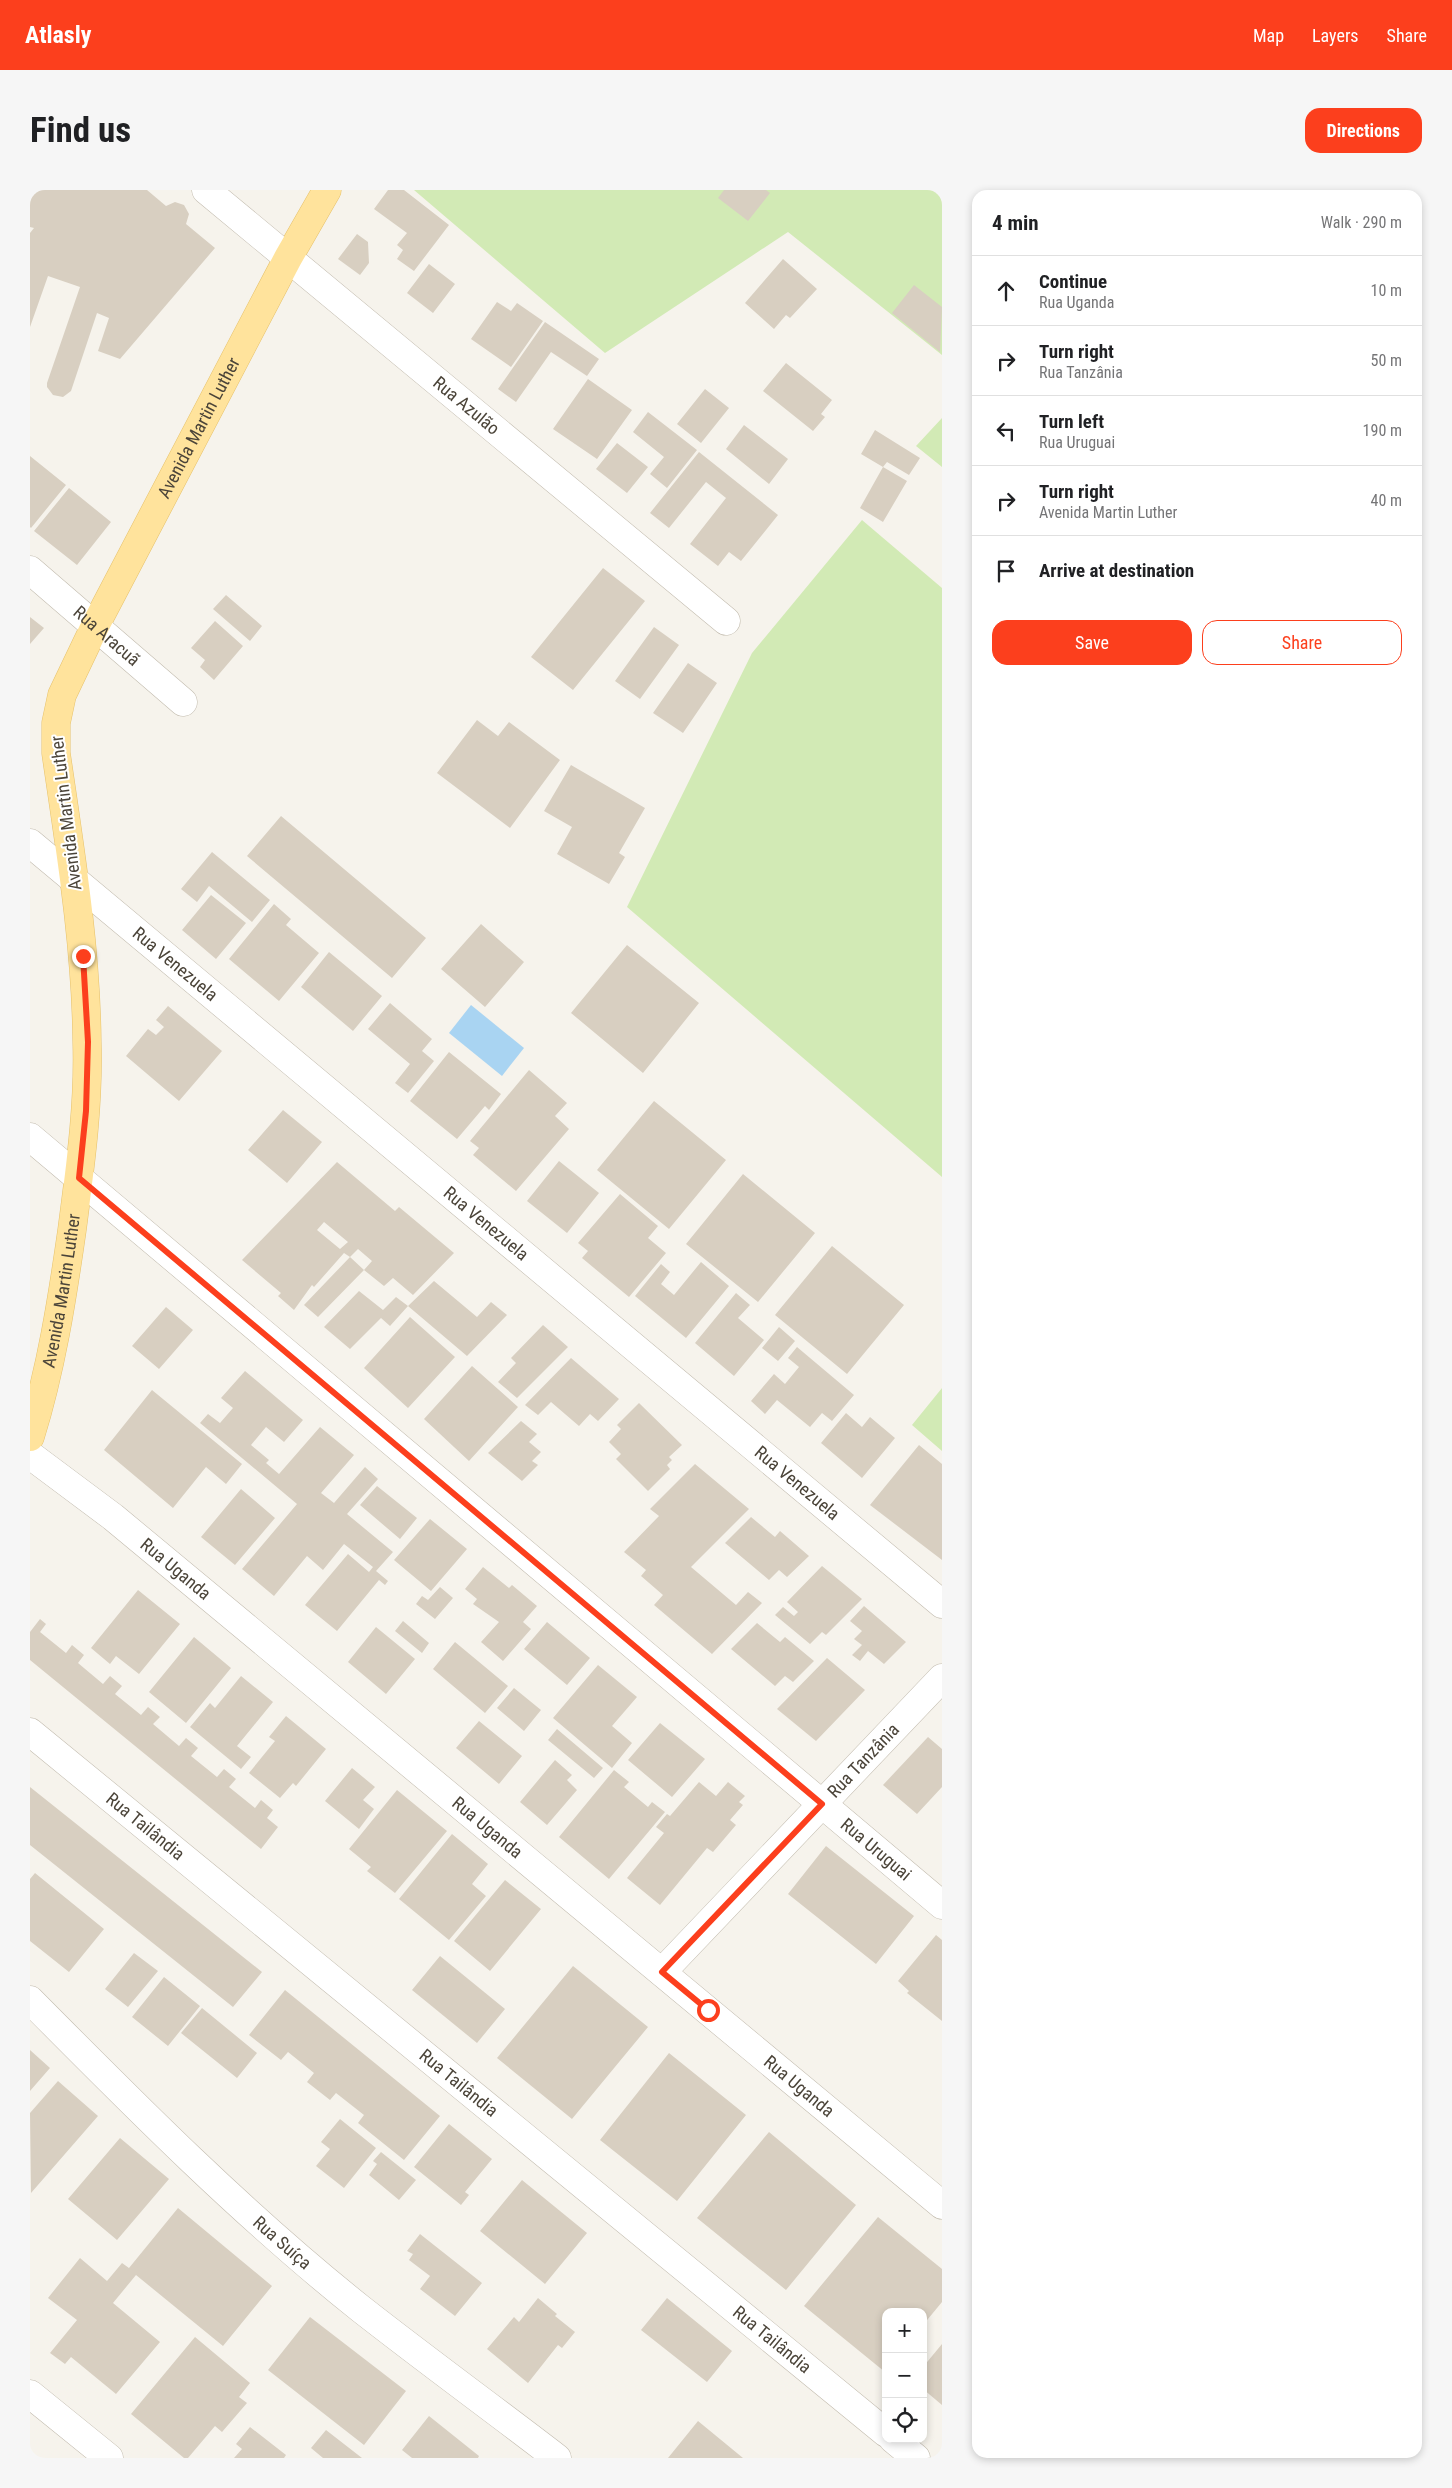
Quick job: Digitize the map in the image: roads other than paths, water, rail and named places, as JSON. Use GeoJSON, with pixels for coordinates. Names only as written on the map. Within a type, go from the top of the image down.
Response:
{"type":"FeatureCollection","features":[{"type":"Feature","properties":{"kind":"main road","name":"Avenida Martin Luther"},"geometry":{"type":"LineString","coordinates":[[32,1420],[50,1363],[79,1178],[86,1111],[88,1042],[83,956],[56,753],[56,723],[62,694],[95,626],[288,258],[327,190]]}},
{"type":"Feature","properties":{"kind":"street","name":"Rua Azulão"},"geometry":{"type":"LineString","coordinates":[[206,190],[726,621]]}},
{"type":"Feature","properties":{"kind":"street","name":"Rua Aracuã"},"geometry":{"type":"LineString","coordinates":[[30,570],[183,702]]}},
{"type":"Feature","properties":{"kind":"street","name":"Rua Venezuela"},"geometry":{"type":"LineString","coordinates":[[30,843],[942,1604]]}},
{"type":"Feature","properties":{"kind":"street","name":"Rua Uruguai"},"geometry":{"type":"LineString","coordinates":[[30,1137],[942,1906]]}},
{"type":"Feature","properties":{"kind":"street","name":"Rua Uganda"},"geometry":{"type":"LineString","coordinates":[[30,1456],[113,1517],[942,2205]]}},
{"type":"Feature","properties":{"kind":"street","name":"Rua Tanzânia"},"geometry":{"type":"LineString","coordinates":[[662,1972],[942,1678]]}},
{"type":"Feature","properties":{"kind":"street","name":"Rua Tailândia"},"geometry":{"type":"LineString","coordinates":[[30,1732],[882,2430]]}},
{"type":"Feature","properties":{"kind":"street","name":"Rua Suíça"},"geometry":{"type":"LineString","coordinates":[[30,2000],[158,2127],[266,2228],[361,2308],[557,2458]]}},
{"type":"Feature","properties":{"kind":"street"},"geometry":{"type":"LineString","coordinates":[[30,2394],[109,2458]]}},
{"type":"Feature","properties":{"kind":"street"},"geometry":{"type":"LineString","coordinates":[[898,2443],[916,2458]]}},
{"type":"Feature","properties":{"kind":"water"},"geometry":{"type":"Polygon","coordinates":[[[471,1005],[524,1048],[502,1076],[449,1033],[471,1005]]]}}]}
